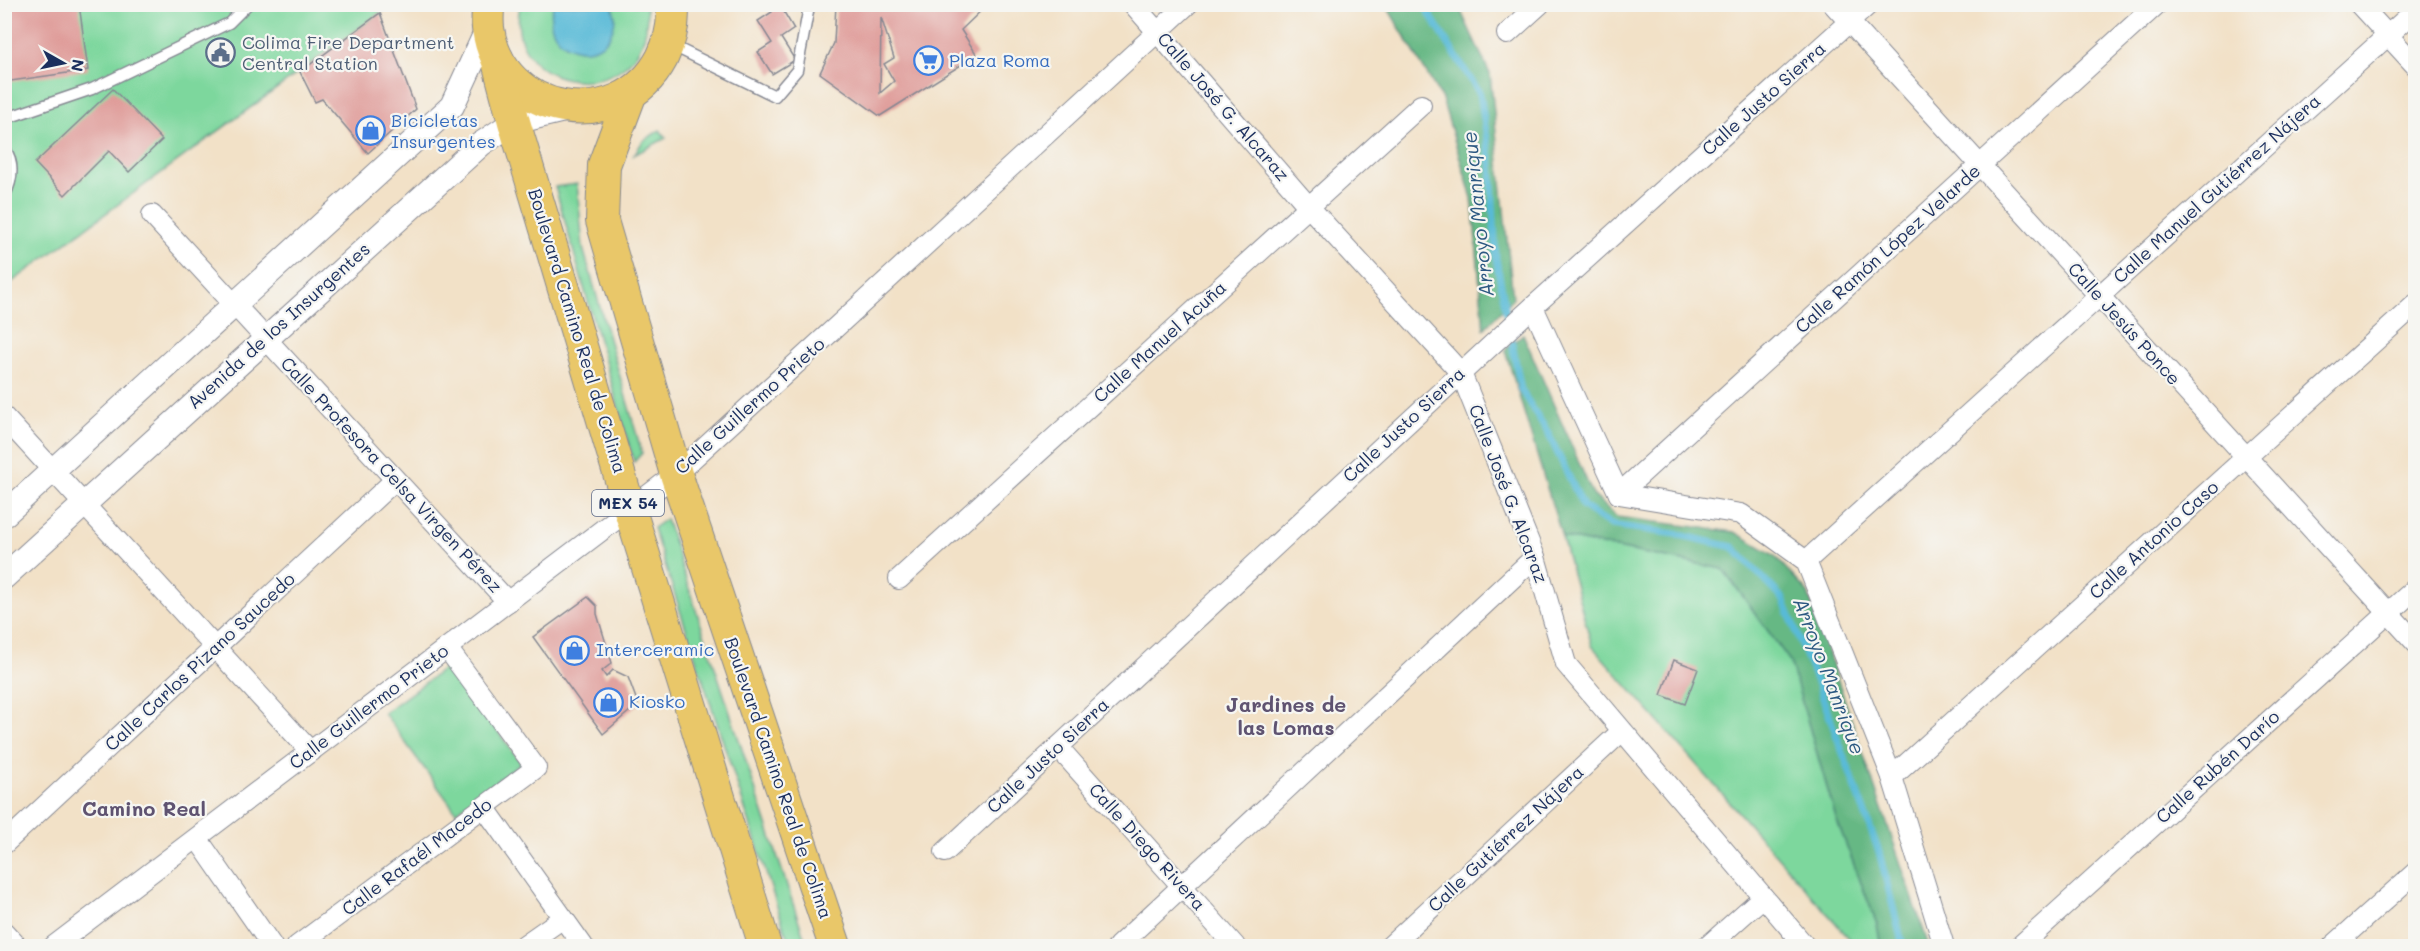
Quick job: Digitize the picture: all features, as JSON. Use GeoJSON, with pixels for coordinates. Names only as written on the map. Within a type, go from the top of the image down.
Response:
{"type":"FeatureCollection","features":[{"type":"Feature","properties":{"kind":"main road","name":"Boulevard Camino Real de Colima"},"geometry":{"type":"LineString","coordinates":[[488,16],[514,122],[630,510],[765,946]]}},
{"type":"Feature","properties":{"kind":"main road"},"geometry":{"type":"LineString","coordinates":[[497,58],[516,83],[542,100],[572,108],[603,106],[631,93],[654,72],[673,17]]}},
{"type":"Feature","properties":{"kind":"main road","name":"Boulevard Camino Real de Colima"},"geometry":{"type":"LineString","coordinates":[[631,93],[604,165],[602,221],[676,474],[835,946]]}},
{"type":"Feature","properties":{"kind":"street","name":"Calle José G. Alcaraz"},"geometry":{"type":"LineString","coordinates":[[1133,4],[1309,207],[1461,373],[1535,557],[1566,664],[1805,946]]}},
{"type":"Feature","properties":{"kind":"street","name":"Calle Guillermo Prieto"},"geometry":{"type":"LineString","coordinates":[[54,946],[676,474],[1188,4]]}},
{"type":"Feature","properties":{"kind":"street"},"geometry":{"type":"LineString","coordinates":[[1507,34],[1540,4]]}},
{"type":"Feature","properties":{"kind":"street","name":"Calle Jesús Ponce"},"geometry":{"type":"LineString","coordinates":[[1833,4],[2415,643]]}},
{"type":"Feature","properties":{"kind":"street","name":"Calle Justo Sierra"},"geometry":{"type":"LineString","coordinates":[[945,852],[1461,373],[1869,4]]}},
{"type":"Feature","properties":{"kind":"street","name":"Calle Ramón López Velarde"},"geometry":{"type":"LineString","coordinates":[[1619,494],[2157,4]]}},
{"type":"Feature","properties":{"kind":"street"},"geometry":{"type":"LineString","coordinates":[[2359,4],[2415,66]]}},
{"type":"Feature","properties":{"kind":"street","name":"Calle Manuel Gutiérrez Nájera"},"geometry":{"type":"LineString","coordinates":[[1806,561],[2415,10]]}},
{"type":"Feature","properties":{"kind":"street"},"geometry":{"type":"LineString","coordinates":[[4,515],[452,106],[488,16]]}},
{"type":"Feature","properties":{"kind":"street","name":"Calle Manuel Acuña"},"geometry":{"type":"LineString","coordinates":[[898,579],[1421,105]]}},
{"type":"Feature","properties":{"kind":"street","name":"Avenida de los Insurgentes"},"geometry":{"type":"LineString","coordinates":[[4,577],[481,144],[514,122],[572,108]]}},
{"type":"Feature","properties":{"kind":"street","name":"Calle Profesora Celsa Virgen Pérez"},"geometry":{"type":"LineString","coordinates":[[152,215],[508,602]]}},
{"type":"Feature","properties":{"kind":"street","name":"Calle Antonio Caso"},"geometry":{"type":"LineString","coordinates":[[1892,777],[2415,304]]}},
{"type":"Feature","properties":{"kind":"street"},"geometry":{"type":"LineString","coordinates":[[1529,311],[1619,494],[1741,514],[1806,561],[1892,777],[1944,946]]}},
{"type":"Feature","properties":{"kind":"street"},"geometry":{"type":"LineString","coordinates":[[4,417],[311,752]]}},
{"type":"Feature","properties":{"kind":"street","name":"Calle Carlos Pizano Saucedo"},"geometry":{"type":"LineString","coordinates":[[4,844],[395,480]]}},
{"type":"Feature","properties":{"kind":"street"},"geometry":{"type":"LineString","coordinates":[[1118,946],[1183,888],[1535,557]]}},
{"type":"Feature","properties":{"kind":"street","name":"Calle Rubén Darío"},"geometry":{"type":"LineString","coordinates":[[2019,946],[2415,588]]}},
{"type":"Feature","properties":{"kind":"street","name":"Calle Rafaél Macedo"},"geometry":{"type":"LineString","coordinates":[[297,946],[536,768],[447,648]]}},
{"type":"Feature","properties":{"kind":"street","name":"Calle Gutiérrez Nájera"},"geometry":{"type":"LineString","coordinates":[[1390,946],[1622,730]]}},
{"type":"Feature","properties":{"kind":"street","name":"Calle Diego Rivera"},"geometry":{"type":"LineString","coordinates":[[1058,747],[1235,946]]}},
{"type":"Feature","properties":{"kind":"street"},"geometry":{"type":"LineString","coordinates":[[484,807],[583,946]]}},
{"type":"Feature","properties":{"kind":"street"},"geometry":{"type":"LineString","coordinates":[[197,838],[272,946]]}},
{"type":"Feature","properties":{"kind":"street"},"geometry":{"type":"LineString","coordinates":[[2333,946],[2415,872]]}},
{"type":"Feature","properties":{"kind":"street"},"geometry":{"type":"LineString","coordinates":[[1708,946],[1763,897]]}},
{"type":"Feature","properties":{"kind":"street"},"geometry":{"type":"LineString","coordinates":[[523,946],[563,918]]}},
{"type":"Feature","properties":{"kind":"street"},"geometry":{"type":"LineString","coordinates":[[4,932],[17,946]]}},
{"type":"Feature","properties":{"kind":"lane"},"geometry":{"type":"LineString","coordinates":[[4,119],[92,89],[229,23],[248,4]]}},
{"type":"Feature","properties":{"kind":"lane"},"geometry":{"type":"LineString","coordinates":[[673,17],[775,96],[796,70],[808,12],[806,4]]}},
{"type":"Feature","properties":{"kind":"lane"},"geometry":{"type":"LineString","coordinates":[[4,147],[9,153],[13,180],[4,197]]}},
{"type":"Feature","properties":{"kind":"green space"},"geometry":{"type":"Polygon","coordinates":[[[5,5],[391,5],[5,287],[5,5]]]}},
{"type":"Feature","properties":{"kind":"green space"},"geometry":{"type":"Polygon","coordinates":[[[520,5],[554,5],[553,27],[558,37],[567,46],[614,9],[612,5],[646,5],[644,39],[629,63],[607,76],[581,80],[555,75],[534,61],[520,37],[520,5]]]}},
{"type":"Feature","properties":{"kind":"green space"},"geometry":{"type":"Polygon","coordinates":[[[1386,5],[1458,5],[1490,74],[1513,298],[1484,329],[1472,198],[1442,99],[1386,5]]]}},
{"type":"Feature","properties":{"kind":"green space"},"geometry":{"type":"Polygon","coordinates":[[[660,130],[666,138],[634,155],[643,141],[660,130]]]}},
{"type":"Feature","properties":{"kind":"green space"},"geometry":{"type":"Polygon","coordinates":[[[577,184],[583,248],[642,453],[634,462],[555,187],[577,184]]]}},
{"type":"Feature","properties":{"kind":"green space"},"geometry":{"type":"Polygon","coordinates":[[[1523,334],[1593,495],[1617,517],[1735,532],[1774,555],[1808,593],[1929,946],[1881,946],[1877,924],[1836,818],[1790,661],[1723,569],[1562,537],[1505,350],[1523,334]]]}},
{"type":"Feature","properties":{"kind":"green space"},"geometry":{"type":"Polygon","coordinates":[[[666,519],[807,946],[790,946],[653,528],[666,519]]]}},
{"type":"Feature","properties":{"kind":"green space"},"geometry":{"type":"Polygon","coordinates":[[[1562,537],[1723,569],[1790,661],[1836,818],[1877,924],[1881,946],[1856,946],[1592,646],[1562,537]]]}},
{"type":"Feature","properties":{"kind":"green space"},"geometry":{"type":"Polygon","coordinates":[[[449,665],[521,763],[456,812],[384,713],[449,665]]]}},
{"type":"Feature","properties":{"kind":"water"},"geometry":{"type":"Polygon","coordinates":[[[554,5],[612,5],[615,16],[613,28],[606,41],[596,48],[584,50],[572,48],[562,42],[554,32],[551,20],[554,5]]]}},
{"type":"Feature","properties":{"kind":"building"},"geometry":{"type":"Polygon","coordinates":[[[4,4],[79,4],[88,70],[4,82],[4,4]]]}},
{"type":"Feature","properties":{"kind":"building"},"geometry":{"type":"Polygon","coordinates":[[[767,4],[784,4],[781,7],[794,29],[781,38],[795,60],[772,74],[758,52],[772,43],[758,21],[772,12],[767,4]]]}},
{"type":"Feature","properties":{"kind":"building","name":"Plaza Roma"},"geometry":{"type":"Polygon","coordinates":[[[836,4],[988,4],[961,30],[977,55],[880,116],[820,73],[834,43],[836,4]],[[881,17],[880,93],[894,81],[884,64],[894,58],[881,17]]]}},
{"type":"Feature","properties":{"kind":"building"},"geometry":{"type":"Polygon","coordinates":[[[380,13],[416,109],[368,153],[322,99],[315,102],[300,72],[380,13]]]}},
{"type":"Feature","properties":{"kind":"building"},"geometry":{"type":"Polygon","coordinates":[[[113,89],[162,140],[129,172],[109,151],[65,195],[35,163],[113,89]]]}},
{"type":"Feature","properties":{"kind":"building","name":"Interceramic"},"geometry":{"type":"Polygon","coordinates":[[[588,597],[597,606],[597,614],[612,663],[602,671],[606,677],[613,670],[628,677],[638,704],[603,734],[533,637],[588,597]]]}},
{"type":"Feature","properties":{"kind":"building"},"geometry":{"type":"Polygon","coordinates":[[[1674,660],[1698,669],[1685,704],[1661,695],[1674,660]]]}},
{"type":"Feature","properties":{"kind":"waterway","name":"Arroyo Manrique"},"geometry":{"type":"LineString","coordinates":[[1423,4],[1480,94],[1491,164],[1496,259],[1521,390],[1547,431],[1583,506],[1611,525],[1675,534],[1733,547],[1783,599],[1818,685],[1879,852],[1903,946]]}},
{"type":"Feature","properties":{"kind":"place","name":"Colima Fire Department Central Station"},"geometry":{"type":"Point","coordinates":[221,53]}},
{"type":"Feature","properties":{"kind":"place","name":"Plaza Roma"},"geometry":{"type":"Point","coordinates":[928,61]}},
{"type":"Feature","properties":{"kind":"place","name":"Bicicletas Insurgentes"},"geometry":{"type":"Point","coordinates":[370,131]}},
{"type":"Feature","properties":{"kind":"place","name":"Interceramic"},"geometry":{"type":"Point","coordinates":[575,650]}},
{"type":"Feature","properties":{"kind":"place","name":"Kiosko"},"geometry":{"type":"Point","coordinates":[608,702]}},
{"type":"Feature","properties":{"kind":"district","name":"Jardines de las Lomas"},"geometry":{"type":"Point","coordinates":[1286,716]}},
{"type":"Feature","properties":{"kind":"district","name":"Camino Real"},"geometry":{"type":"Point","coordinates":[144,809]}}]}
